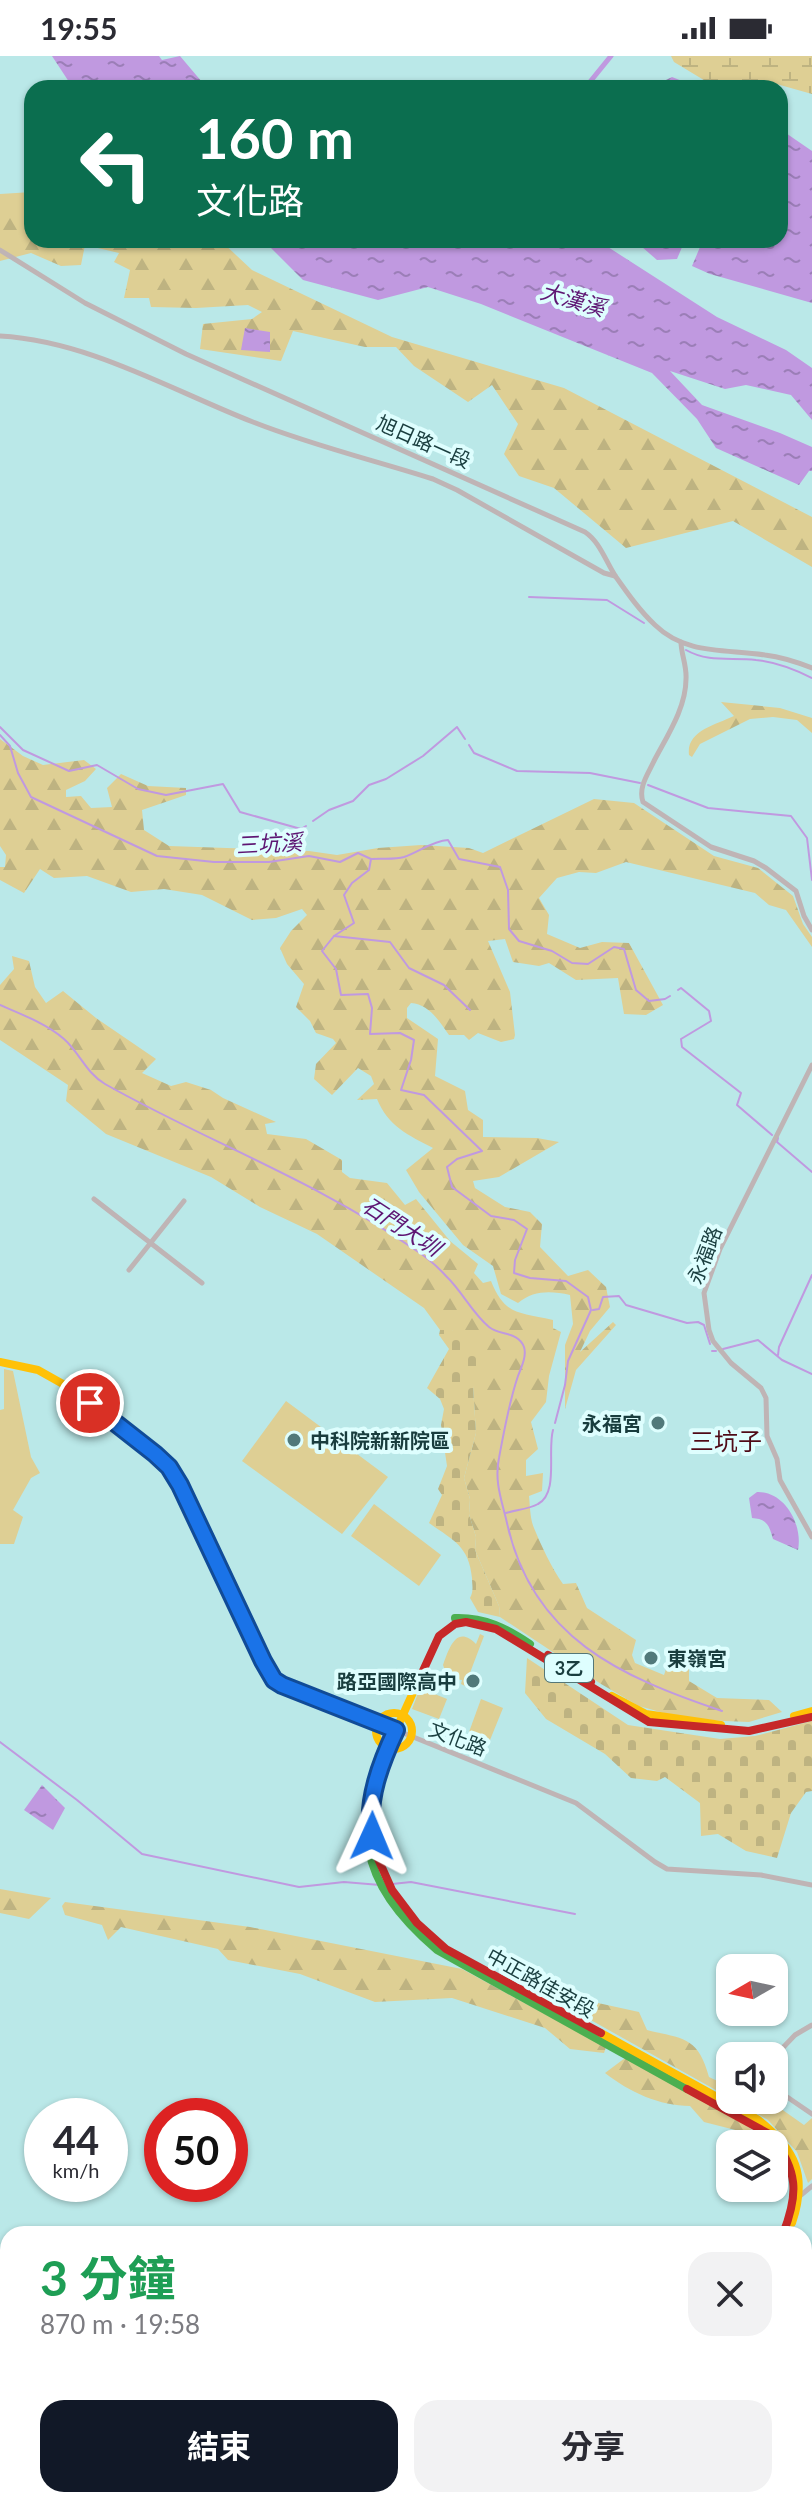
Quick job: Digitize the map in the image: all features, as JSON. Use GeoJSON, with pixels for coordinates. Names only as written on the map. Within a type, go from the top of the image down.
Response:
{"type":"FeatureCollection","features":[{"type":"Feature","properties":{"kind":"main road","name":"文化路"},"geometry":{"type":"LineString","coordinates":[[0,1362],[38,1370],[70,1388],[169,1467],[274,1680],[294,1691],[394,1730]]}},
{"type":"Feature","properties":{"kind":"main road","name":"3乙"},"geometry":{"type":"LineString","coordinates":[[401,1715],[433,1634],[452,1619],[471,1617],[499,1623],[646,1714],[733,1726],[758,1725],[812,1711]]}},
{"type":"Feature","properties":{"kind":"main road","name":"3乙"},"geometry":{"type":"LineString","coordinates":[[394,1730],[436,1637],[451,1624],[474,1623],[496,1629],[649,1722],[749,1731],[812,1717]]}},
{"type":"Feature","properties":{"kind":"main road"},"geometry":{"type":"LineString","coordinates":[[401,1715],[411,1728],[411,1737],[400,1748],[386,1747],[377,1737],[377,1724],[383,1716],[401,1715]]}},
{"type":"Feature","properties":{"kind":"main road","name":"中正路佳安段"},"geometry":{"type":"LineString","coordinates":[[394,1730],[368,1791],[365,1827],[377,1872],[405,1920],[437,1950],[759,2127],[781,2147],[799,2193]]}},
{"type":"Feature","properties":{"kind":"main road"},"geometry":{"type":"LineString","coordinates":[[788,2226],[799,2193]]}},
{"type":"Feature","properties":{"kind":"street","name":"旭日路一段"},"geometry":{"type":"LineString","coordinates":[[0,250],[85,303],[173,348],[585,532],[596,542],[616,577],[647,617],[681,642],[708,651],[766,655],[812,668]]}},
{"type":"Feature","properties":{"kind":"street"},"geometry":{"type":"LineString","coordinates":[[0,336],[39,339],[184,391],[252,421],[433,479],[616,577]]}},
{"type":"Feature","properties":{"kind":"street"},"geometry":{"type":"LineString","coordinates":[[681,642],[687,676],[682,703],[646,778],[642,789],[643,802],[711,847],[766,868],[796,891],[812,930]]}},
{"type":"Feature","properties":{"kind":"street","name":"永福路"},"geometry":{"type":"LineString","coordinates":[[812,1065],[720,1249],[704,1293],[713,1341],[731,1363],[761,1388],[766,1398],[767,1436],[777,1459],[780,1480],[812,1537]]}},
{"type":"Feature","properties":{"kind":"street"},"geometry":{"type":"LineString","coordinates":[[94,1199],[202,1283]]}},
{"type":"Feature","properties":{"kind":"street"},"geometry":{"type":"LineString","coordinates":[[129,1270],[184,1201]]}},
{"type":"Feature","properties":{"kind":"street","name":"文化路"},"geometry":{"type":"LineString","coordinates":[[394,1730],[576,1803],[667,1869],[748,1874],[812,1885]]}},
{"type":"Feature","properties":{"kind":"street"},"geometry":{"type":"LineString","coordinates":[[788,2042],[812,2025]]}},
{"type":"Feature","properties":{"kind":"street"},"geometry":{"type":"LineString","coordinates":[[788,2098],[812,2114]]}},
{"type":"Feature","properties":{"kind":"street"},"geometry":{"type":"LineString","coordinates":[[799,2193],[812,2186]]}},
{"type":"Feature","properties":{"kind":"green space"},"geometry":{"type":"Polygon","coordinates":[[[671,56],[812,56],[812,94],[788,87],[788,80],[704,80],[674,62],[671,56]]]}},
{"type":"Feature","properties":{"kind":"green space"},"geometry":{"type":"Polygon","coordinates":[[[24,192],[24,248],[84,248],[81,265],[61,266],[31,253],[0,261],[0,194],[24,192]]]}},
{"type":"Feature","properties":{"kind":"green space"},"geometry":{"type":"Polygon","coordinates":[[[98,248],[229,248],[252,270],[392,337],[564,388],[812,517],[812,567],[733,521],[626,548],[554,488],[519,476],[504,454],[518,424],[492,385],[468,402],[414,366],[396,347],[365,347],[293,331],[281,361],[200,349],[203,324],[252,319],[262,312],[248,305],[151,307],[149,298],[124,298],[130,270],[114,262],[119,253],[98,248]]]}},
{"type":"Feature","properties":{"kind":"green space"},"geometry":{"type":"Polygon","coordinates":[[[721,702],[780,708],[812,718],[812,733],[797,720],[773,717],[750,719],[700,744],[692,757],[689,747],[697,734],[734,716],[721,702]]]}},
{"type":"Feature","properties":{"kind":"green space"},"geometry":{"type":"Polygon","coordinates":[[[0,739],[23,756],[43,765],[84,760],[96,769],[85,781],[66,790],[66,797],[81,796],[91,808],[112,807],[107,788],[121,774],[148,786],[186,788],[186,795],[142,810],[144,830],[169,846],[309,851],[337,855],[421,845],[469,848],[483,853],[594,799],[634,803],[714,856],[758,868],[793,896],[803,924],[812,937],[812,947],[786,910],[769,905],[755,893],[626,862],[596,873],[579,872],[557,878],[539,898],[549,915],[547,934],[580,948],[602,942],[629,943],[663,1005],[646,1015],[624,1014],[618,978],[576,980],[549,963],[539,966],[513,962],[505,939],[488,941],[510,992],[514,1039],[501,1042],[478,1033],[469,1040],[464,1035],[449,1035],[423,1006],[411,1003],[407,1008],[407,1018],[438,1039],[435,1076],[465,1091],[468,1110],[483,1120],[483,1137],[537,1138],[559,1142],[499,1177],[473,1181],[475,1188],[505,1207],[530,1212],[542,1224],[540,1247],[568,1276],[588,1270],[606,1287],[610,1307],[590,1331],[580,1352],[613,1322],[616,1325],[576,1370],[565,1409],[565,1345],[573,1324],[570,1295],[543,1293],[518,1303],[501,1294],[493,1266],[463,1245],[419,1192],[406,1170],[433,1148],[393,1123],[377,1099],[357,1100],[374,1084],[371,1076],[358,1068],[332,1095],[314,1079],[316,1064],[336,1043],[316,1033],[310,1021],[296,1007],[304,984],[287,964],[280,948],[307,915],[302,909],[276,918],[252,920],[202,895],[164,889],[131,892],[87,876],[54,878],[40,869],[24,893],[0,880],[0,867],[5,867],[6,855],[0,846],[0,739]]]}},
{"type":"Feature","properties":{"kind":"green space"},"geometry":{"type":"Polygon","coordinates":[[[12,956],[29,961],[35,987],[46,1003],[63,991],[156,1059],[142,1073],[171,1086],[186,1082],[211,1090],[276,1122],[265,1124],[267,1134],[306,1139],[342,1160],[342,1172],[350,1178],[387,1183],[405,1205],[416,1199],[450,1241],[478,1264],[474,1273],[483,1283],[491,1281],[508,1307],[553,1320],[553,1328],[561,1332],[549,1376],[546,1402],[531,1422],[538,1449],[526,1460],[526,1476],[543,1473],[542,1491],[529,1496],[530,1512],[534,1528],[555,1571],[563,1584],[576,1583],[587,1608],[636,1640],[632,1655],[635,1663],[664,1675],[671,1654],[689,1654],[689,1681],[717,1698],[769,1700],[782,1712],[749,1722],[724,1721],[678,1717],[639,1706],[500,1617],[499,1606],[475,1550],[476,1537],[464,1478],[476,1433],[473,1386],[452,1330],[440,1330],[424,1308],[317,1234],[260,1207],[211,1177],[106,1134],[66,1101],[68,1085],[0,1040],[0,985],[14,969],[12,956]]]}},
{"type":"Feature","properties":{"kind":"green space"},"geometry":{"type":"Polygon","coordinates":[[[440,1330],[452,1330],[485,1357],[473,1386],[476,1433],[464,1478],[476,1537],[475,1550],[499,1606],[500,1617],[478,1612],[470,1598],[472,1578],[467,1558],[452,1539],[429,1523],[442,1495],[438,1489],[447,1466],[441,1425],[444,1409],[440,1399],[427,1388],[449,1349],[439,1335],[440,1330]]]}},
{"type":"Feature","properties":{"kind":"green space"},"geometry":{"type":"Polygon","coordinates":[[[4,1369],[13,1371],[31,1457],[40,1473],[31,1478],[13,1510],[23,1517],[14,1544],[0,1544],[0,1410],[4,1409],[4,1369]]]}},
{"type":"Feature","properties":{"kind":"green space"},"geometry":{"type":"Polygon","coordinates":[[[286,1401],[388,1477],[342,1534],[242,1461],[286,1401]]]}},
{"type":"Feature","properties":{"kind":"green space"},"geometry":{"type":"Polygon","coordinates":[[[374,1504],[441,1555],[419,1586],[351,1536],[374,1504]]]}},
{"type":"Feature","properties":{"kind":"green space"},"geometry":{"type":"Polygon","coordinates":[[[480,1634],[484,1636],[465,1686],[461,1684],[462,1680],[448,1678],[443,1665],[454,1641],[463,1637],[476,1644],[480,1634]]]}},
{"type":"Feature","properties":{"kind":"green space"},"geometry":{"type":"Polygon","coordinates":[[[527,1658],[628,1725],[720,1739],[755,1736],[812,1721],[812,1791],[806,1792],[791,1813],[777,1858],[746,1851],[718,1834],[701,1836],[700,1803],[665,1777],[657,1781],[631,1778],[605,1754],[546,1719],[525,1693],[527,1658]]]}},
{"type":"Feature","properties":{"kind":"green space"},"geometry":{"type":"Polygon","coordinates":[[[420,1688],[447,1699],[439,1719],[412,1709],[420,1688]]]}},
{"type":"Feature","properties":{"kind":"green space"},"geometry":{"type":"Polygon","coordinates":[[[481,1699],[503,1708],[490,1740],[469,1732],[481,1699]]]}},
{"type":"Feature","properties":{"kind":"green space"},"geometry":{"type":"Polygon","coordinates":[[[0,1889],[51,1898],[29,1919],[0,1913],[0,1889]]]}},
{"type":"Feature","properties":{"kind":"green space"},"geometry":{"type":"Polygon","coordinates":[[[65,1902],[250,1927],[462,1969],[606,2047],[604,2053],[570,2049],[545,2028],[452,1998],[375,2002],[300,1974],[228,1960],[218,1949],[121,1927],[108,1940],[102,1925],[65,1915],[62,1906],[65,1902]]]}},
{"type":"Feature","properties":{"kind":"green space"},"geometry":{"type":"Polygon","coordinates":[[[598,2003],[639,2012],[647,2030],[680,2038],[694,2046],[709,2077],[716,2080],[716,2090],[589,2019],[598,2003]]]}},
{"type":"Feature","properties":{"kind":"green space"},"geometry":{"type":"Polygon","coordinates":[[[625,2058],[716,2108],[716,2114],[726,2114],[752,2130],[735,2130],[704,2122],[690,2106],[667,2104],[645,2097],[605,2073],[625,2058]]]}},
{"type":"Feature","properties":{"kind":"green space"},"geometry":{"type":"Polygon","coordinates":[[[758,2114],[788,2114],[804,2125],[812,2118],[812,2179],[808,2183],[797,2152],[788,2142],[788,2130],[777,2130],[758,2114]]]}},
{"type":"Feature","properties":{"kind":"water"},"geometry":{"type":"Polygon","coordinates":[[[52,56],[159,56],[162,60],[180,56],[200,80],[68,80],[52,56]]]}},
{"type":"Feature","properties":{"kind":"water"},"geometry":{"type":"Polygon","coordinates":[[[788,134],[812,151],[812,303],[692,266],[700,248],[788,248],[788,134]]]}},
{"type":"Feature","properties":{"kind":"water","name":"大漢溪"},"geometry":{"type":"Polygon","coordinates":[[[271,248],[609,248],[717,317],[786,350],[812,368],[812,420],[791,395],[746,385],[725,389],[670,371],[702,405],[812,447],[812,471],[799,485],[716,448],[697,419],[652,373],[481,304],[428,287],[378,300],[303,280],[271,248]]]}},
{"type":"Feature","properties":{"kind":"water"},"geometry":{"type":"Polygon","coordinates":[[[643,248],[682,248],[677,259],[657,260],[643,248]]]}},
{"type":"Feature","properties":{"kind":"water"},"geometry":{"type":"Polygon","coordinates":[[[245,328],[270,332],[270,352],[241,350],[245,328]]]}},
{"type":"Feature","properties":{"kind":"water"},"geometry":{"type":"Polygon","coordinates":[[[757,1492],[776,1497],[790,1511],[798,1530],[798,1550],[773,1539],[767,1524],[752,1518],[749,1498],[757,1492]]]}},
{"type":"Feature","properties":{"kind":"water"},"geometry":{"type":"Polygon","coordinates":[[[42,1785],[65,1808],[53,1830],[24,1810],[42,1785]]]}},
{"type":"Feature","properties":{"kind":"waterway"},"geometry":{"type":"LineString","coordinates":[[592,80],[611,56]]}},
{"type":"Feature","properties":{"kind":"waterway"},"geometry":{"type":"LineString","coordinates":[[529,597],[607,600],[644,623]]}},
{"type":"Feature","properties":{"kind":"waterway"},"geometry":{"type":"LineString","coordinates":[[686,650],[712,658],[771,662],[812,678]]}},
{"type":"Feature","properties":{"kind":"waterway"},"geometry":{"type":"LineString","coordinates":[[0,727],[23,750],[69,771],[97,765],[138,789],[166,795],[223,784],[240,812],[301,829],[306,826]]}},
{"type":"Feature","properties":{"kind":"waterway"},"geometry":{"type":"LineString","coordinates":[[313,821],[329,810],[353,801],[369,785],[386,779],[423,756],[457,727],[465,739]]}},
{"type":"Feature","properties":{"kind":"waterway","name":"三坑溪"},"geometry":{"type":"LineString","coordinates":[[0,735],[10,746],[18,773],[31,797],[157,856],[214,862],[269,862],[309,856],[340,862],[358,853],[371,859],[369,870],[352,883],[344,895],[354,923],[334,936],[322,951],[336,969],[341,995],[368,994],[372,1008],[370,1034],[400,1033],[414,1040],[401,1090],[424,1095],[482,1151],[457,1159],[447,1167],[452,1187],[491,1216],[514,1220],[527,1229],[515,1260],[514,1273],[530,1278],[566,1281],[588,1297],[591,1310],[568,1361],[555,1423]]}},
{"type":"Feature","properties":{"kind":"waterway"},"geometry":{"type":"LineString","coordinates":[[469,745],[474,753],[517,771],[590,773],[640,783]]}},
{"type":"Feature","properties":{"kind":"waterway"},"geometry":{"type":"LineString","coordinates":[[648,785],[708,808],[791,816],[807,838],[812,880]]}},
{"type":"Feature","properties":{"kind":"waterway"},"geometry":{"type":"LineString","coordinates":[[371,859],[404,857],[436,842],[448,840],[459,859],[500,867],[508,890],[509,929],[519,941],[552,951],[572,963],[588,964],[614,947],[624,949],[636,990],[649,1001],[670,996]]}},
{"type":"Feature","properties":{"kind":"waterway"},"geometry":{"type":"LineString","coordinates":[[334,936],[390,942],[409,968],[444,985],[470,1010]]}},
{"type":"Feature","properties":{"kind":"waterway"},"geometry":{"type":"LineString","coordinates":[[678,990],[681,988],[709,1011],[711,1021],[681,1039],[682,1047],[741,1093],[737,1105],[772,1135]]}},
{"type":"Feature","properties":{"kind":"waterway","name":"石門大圳"},"geometry":{"type":"LineString","coordinates":[[0,1005],[57,1034],[69,1044],[93,1075],[105,1084],[301,1182],[377,1225],[435,1265],[489,1327],[518,1338],[524,1347],[524,1358],[509,1406],[497,1475],[519,1563],[537,1596],[559,1624],[616,1667],[722,1711]]}},
{"type":"Feature","properties":{"kind":"waterway"},"geometry":{"type":"LineString","coordinates":[[778,1138],[777,1142],[812,1172]]}},
{"type":"Feature","properties":{"kind":"waterway"},"geometry":{"type":"LineString","coordinates":[[778,1355],[812,1275]]}},
{"type":"Feature","properties":{"kind":"waterway"},"geometry":{"type":"LineString","coordinates":[[593,1310],[599,1309],[603,1297],[619,1296],[626,1305],[704,1325],[710,1344]]}},
{"type":"Feature","properties":{"kind":"waterway"},"geometry":{"type":"LineString","coordinates":[[723,1349],[758,1340],[782,1360],[812,1374]]}},
{"type":"Feature","properties":{"kind":"waterway","name":"三坑溪"},"geometry":{"type":"LineString","coordinates":[[506,1513],[534,1506],[544,1499],[550,1481],[553,1430]]}},
{"type":"Feature","properties":{"kind":"waterway"},"geometry":{"type":"LineString","coordinates":[[0,1742],[142,1854],[299,1887],[344,1882],[380,1885]]}},
{"type":"Feature","properties":{"kind":"waterway"},"geometry":{"type":"LineString","coordinates":[[392,1884],[411,1882],[575,1914]]}},
{"type":"Feature","properties":{"kind":"traffic: fast"},"geometry":{"type":"LineString","coordinates":[[455,1618],[476,1619],[495,1625],[530,1644]]}},
{"type":"Feature","properties":{"kind":"traffic: fast"},"geometry":{"type":"LineString","coordinates":[[391,1729],[370,1793],[367,1822],[369,1849],[376,1875],[390,1900],[410,1925],[437,1950],[687,2089]]}},
{"type":"Feature","properties":{"kind":"traffic: slow"},"geometry":{"type":"LineString","coordinates":[[0,1362],[38,1370],[70,1388],[169,1467],[274,1680],[396,1730],[416,1686]]}},
{"type":"Feature","properties":{"kind":"traffic: slow"},"geometry":{"type":"LineString","coordinates":[[612,1696],[646,1714],[721,1725]]}},
{"type":"Feature","properties":{"kind":"traffic: slow"},"geometry":{"type":"LineString","coordinates":[[794,1716],[812,1711]]}},
{"type":"Feature","properties":{"kind":"traffic: slow"},"geometry":{"type":"LineString","coordinates":[[394,1713],[407,1718],[412,1731],[407,1744],[394,1749],[381,1744],[376,1731],[381,1718],[394,1713]]}},
{"type":"Feature","properties":{"kind":"traffic: slow"},"geometry":{"type":"LineString","coordinates":[[601,2033],[757,2119],[770,2130],[789,2153],[798,2177],[799,2191],[792,2223]]}},
{"type":"Feature","properties":{"kind":"traffic: jam"},"geometry":{"type":"LineString","coordinates":[[416,1686],[439,1636],[455,1624],[466,1622],[496,1629],[649,1722],[749,1731],[812,1717]]}},
{"type":"Feature","properties":{"kind":"traffic: jam"},"geometry":{"type":"LineString","coordinates":[[548,1655],[591,1682]]}},
{"type":"Feature","properties":{"kind":"traffic: jam"},"geometry":{"type":"LineString","coordinates":[[396,1730],[376,1781],[370,1813],[375,1852],[392,1890],[417,1923],[446,1949],[601,2033]]}},
{"type":"Feature","properties":{"kind":"traffic: jam"},"geometry":{"type":"LineString","coordinates":[[687,2089],[771,2135],[787,2160],[793,2183],[792,2206],[786,2226]]}},
{"type":"Feature","properties":{"kind":"place","name":"永福宮"},"geometry":{"type":"Point","coordinates":[658,1423]}},
{"type":"Feature","properties":{"kind":"place","name":"中科院新新院區"},"geometry":{"type":"Point","coordinates":[294,1440]}},
{"type":"Feature","properties":{"kind":"place","name":"東嶺宮"},"geometry":{"type":"Point","coordinates":[651,1658]}},
{"type":"Feature","properties":{"kind":"place","name":"路亞國際高中"},"geometry":{"type":"Point","coordinates":[473,1681]}},
{"type":"Feature","properties":{"kind":"district","name":"三坑子"},"geometry":{"type":"Point","coordinates":[726,1440]}},
{"type":"Feature","properties":{"kind":"route"},"geometry":{"type":"LineString","coordinates":[[90,1403],[169,1467],[274,1680],[294,1691],[396,1730],[372,1800],[372,1836]]}}]}
